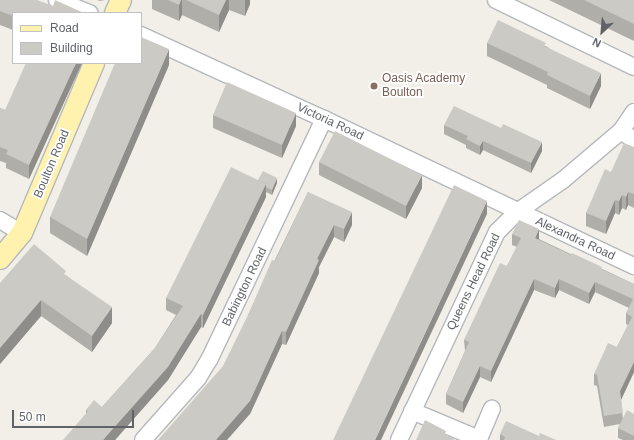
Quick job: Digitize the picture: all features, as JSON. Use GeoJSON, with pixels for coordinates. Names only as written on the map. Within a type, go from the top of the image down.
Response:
{"type":"FeatureCollection","features":[{"type":"Feature","properties":{"kind":"main road"},"geometry":{"type":"LineString","coordinates":[[115,12],[121,0]]}},
{"type":"Feature","properties":{"kind":"main road","name":"Boulton Road"},"geometry":{"type":"LineString","coordinates":[[0,259],[22,233],[94,64]]}},
{"type":"Feature","properties":{"kind":"street"},"geometry":{"type":"LineString","coordinates":[[57,0],[87,12]]}},
{"type":"Feature","properties":{"kind":"street"},"geometry":{"type":"LineString","coordinates":[[496,0],[634,66]]}},
{"type":"Feature","properties":{"kind":"street","name":"Victoria Road"},"geometry":{"type":"LineString","coordinates":[[142,35],[324,119],[517,212]]}},
{"type":"Feature","properties":{"kind":"street","name":"Queens Head Road"},"geometry":{"type":"LineString","coordinates":[[399,440],[497,232],[517,212],[628,136],[634,112]]}},
{"type":"Feature","properties":{"kind":"street","name":"Babington Road"},"geometry":{"type":"LineString","coordinates":[[143,440],[198,378],[210,358],[324,119]]}},
{"type":"Feature","properties":{"kind":"street","name":"Alexandra Road"},"geometry":{"type":"LineString","coordinates":[[517,212],[634,266]]}},
{"type":"Feature","properties":{"kind":"street"},"geometry":{"type":"LineString","coordinates":[[0,220],[22,233]]}},
{"type":"Feature","properties":{"kind":"street"},"geometry":{"type":"LineString","coordinates":[[412,410],[479,440],[492,409]]}},
{"type":"Feature","properties":{"kind":"building"},"geometry":{"type":"Polygon","coordinates":[[[0,0],[37,0],[53,6],[55,0],[82,12],[12,12],[12,16],[0,11],[0,0]]]}},
{"type":"Feature","properties":{"kind":"building"},"geometry":{"type":"Polygon","coordinates":[[[168,0],[181,0],[179,5],[168,0]]]}},
{"type":"Feature","properties":{"kind":"building"},"geometry":{"type":"Polygon","coordinates":[[[186,0],[226,0],[219,15],[186,0]]]}},
{"type":"Feature","properties":{"kind":"building"},"geometry":{"type":"Polygon","coordinates":[[[584,0],[634,0],[634,24],[584,0]]]}},
{"type":"Feature","properties":{"kind":"building"},"geometry":{"type":"Polygon","coordinates":[[[498,20],[546,43],[544,46],[601,73],[590,96],[547,75],[548,72],[487,43],[498,20]]]}},
{"type":"Feature","properties":{"kind":"building"},"geometry":{"type":"Polygon","coordinates":[[[142,37],[169,49],[87,239],[50,217],[115,64],[142,64],[142,37]]]}},
{"type":"Feature","properties":{"kind":"building"},"geometry":{"type":"Polygon","coordinates":[[[26,64],[76,64],[29,165],[6,154],[8,150],[0,147],[0,108],[5,110],[26,64]]]}},
{"type":"Feature","properties":{"kind":"building"},"geometry":{"type":"Polygon","coordinates":[[[227,82],[296,113],[282,145],[213,115],[227,82]]]}},
{"type":"Feature","properties":{"kind":"building"},"geometry":{"type":"Polygon","coordinates":[[[454,106],[501,128],[503,124],[542,142],[531,163],[483,141],[480,146],[466,139],[468,136],[444,125],[454,106]]]}},
{"type":"Feature","properties":{"kind":"building"},"geometry":{"type":"Polygon","coordinates":[[[335,131],[422,175],[406,206],[319,162],[335,131]]]}},
{"type":"Feature","properties":{"kind":"building"},"geometry":{"type":"Polygon","coordinates":[[[624,143],[634,147],[634,194],[628,192],[626,197],[622,195],[619,201],[615,200],[606,221],[586,213],[605,169],[611,172],[624,143]]]}},
{"type":"Feature","properties":{"kind":"building"},"geometry":{"type":"Polygon","coordinates":[[[231,167],[266,184],[203,315],[201,314],[168,367],[103,440],[63,440],[88,411],[86,410],[94,400],[102,407],[155,348],[183,306],[166,298],[231,167]]]}},
{"type":"Feature","properties":{"kind":"building"},"geometry":{"type":"Polygon","coordinates":[[[263,171],[277,178],[272,190],[266,187],[266,184],[258,180],[263,171]]]}},
{"type":"Feature","properties":{"kind":"building"},"geometry":{"type":"Polygon","coordinates":[[[454,185],[487,201],[375,440],[333,440],[454,185]]]}},
{"type":"Feature","properties":{"kind":"building"},"geometry":{"type":"Polygon","coordinates":[[[308,192],[352,212],[344,229],[334,225],[317,259],[319,260],[286,332],[282,331],[250,401],[216,440],[158,440],[223,366],[248,315],[272,260],[275,261],[308,192]]]}},
{"type":"Feature","properties":{"kind":"building"},"geometry":{"type":"Polygon","coordinates":[[[519,220],[539,229],[535,238],[571,255],[572,253],[602,267],[601,269],[634,284],[634,362],[620,391],[623,413],[604,416],[597,375],[594,374],[608,343],[617,347],[632,317],[626,313],[633,299],[595,282],[589,293],[559,279],[555,288],[534,279],[491,371],[480,366],[463,402],[446,394],[469,342],[464,340],[500,263],[507,266],[521,238],[512,234],[519,220]]]}},
{"type":"Feature","properties":{"kind":"building"},"geometry":{"type":"Polygon","coordinates":[[[34,244],[66,271],[64,274],[112,307],[92,336],[41,300],[0,348],[0,283],[34,244]]]}},
{"type":"Feature","properties":{"kind":"building"},"geometry":{"type":"Polygon","coordinates":[[[627,410],[634,414],[634,436],[618,428],[627,410]]]}},
{"type":"Feature","properties":{"kind":"building"},"geometry":{"type":"Polygon","coordinates":[[[425,420],[446,431],[445,434],[454,440],[416,440],[425,420]]]}},
{"type":"Feature","properties":{"kind":"building"},"geometry":{"type":"Polygon","coordinates":[[[506,421],[539,436],[540,433],[556,440],[504,440],[505,437],[500,434],[506,421]]]}},
{"type":"Feature","properties":{"kind":"place","name":"Oasis Academy Boulton"},"geometry":{"type":"Point","coordinates":[374,86]}}]}
